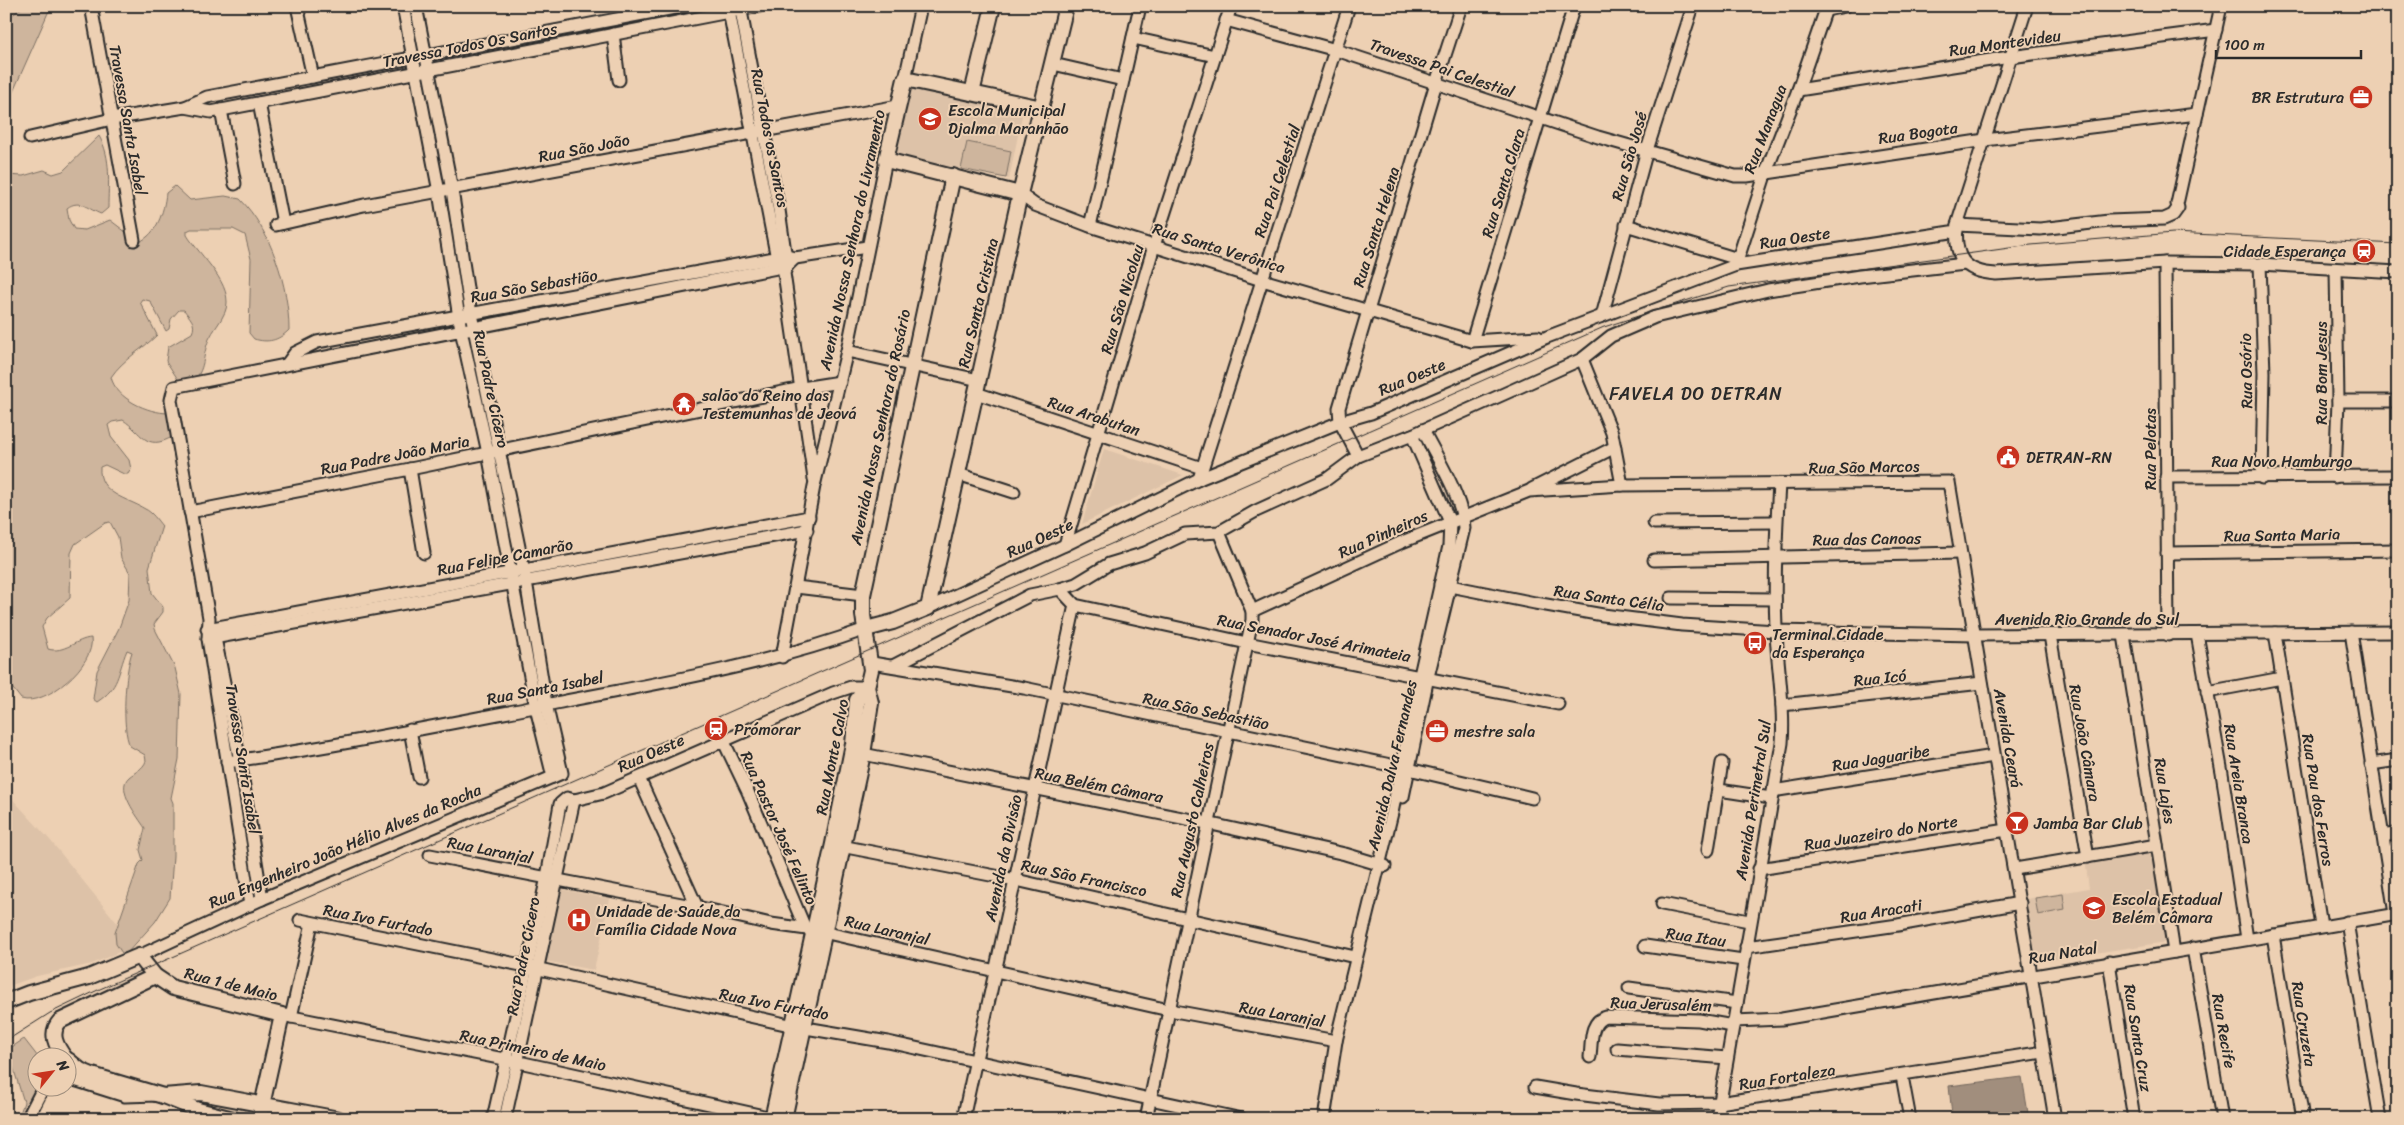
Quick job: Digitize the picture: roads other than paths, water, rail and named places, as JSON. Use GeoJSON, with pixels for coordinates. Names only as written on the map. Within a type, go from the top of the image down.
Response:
{"type":"FeatureCollection","features":[{"type":"Feature","properties":{"kind":"main road"},"geometry":{"type":"LineString","coordinates":[[972,93],[993,6]]}},
{"type":"Feature","properties":{"kind":"main road","name":"Rua Santa Cristina"},"geometry":{"type":"LineString","coordinates":[[928,608],[1020,194],[1066,6]]}},
{"type":"Feature","properties":{"kind":"main road"},"geometry":{"type":"LineString","coordinates":[[905,79],[1042,108]]}},
{"type":"Feature","properties":{"kind":"main road","name":"Avenida Nossa Senhora do Livramento"},"geometry":{"type":"LineString","coordinates":[[886,160],[905,79]]}},
{"type":"Feature","properties":{"kind":"main road","name":"Rua Santa Verônica"},"geometry":{"type":"LineString","coordinates":[[886,160],[1020,194]]}},
{"type":"Feature","properties":{"kind":"main road","name":"Avenida Nossa Senhora do Rosário"},"geometry":{"type":"LineString","coordinates":[[867,687],[872,664],[862,605],[863,595],[953,176]]}},
{"type":"Feature","properties":{"kind":"main road","name":"Rua Oeste"},"geometry":{"type":"LineString","coordinates":[[866,630],[928,608]]}},
{"type":"Feature","properties":{"kind":"main road","name":"Rua Monte Calvo"},"geometry":{"type":"LineString","coordinates":[[776,1118],[798,1027],[814,930],[863,754],[871,703],[867,687]]}},
{"type":"Feature","properties":{"kind":"main road","name":"Rua Monte Calvo"},"geometry":{"type":"LineString","coordinates":[[838,845],[853,744],[857,700],[867,687]]}},
{"type":"Feature","properties":{"kind":"main road"},"geometry":{"type":"LineString","coordinates":[[59,1048],[54,1037],[54,1029],[60,1021],[151,973],[140,956]]}},
{"type":"Feature","properties":{"kind":"main road","name":"Rua Engenheiro João Hélio Alves da Rocha"},"geometry":{"type":"LineString","coordinates":[[6,1002],[28,993],[88,977],[140,956]]}},
{"type":"Feature","properties":{"kind":"main road","name":"Rua 1 de Maio"},"geometry":{"type":"LineString","coordinates":[[151,973],[167,984],[183,991],[286,1016]]}},
{"type":"Feature","properties":{"kind":"main road"},"geometry":{"type":"LineString","coordinates":[[259,1119],[286,1016]]}},
{"type":"Feature","properties":{"kind":"main road"},"geometry":{"type":"LineString","coordinates":[[78,1067],[86,1072],[161,1095],[198,1110],[233,1119]]}},
{"type":"Feature","properties":{"kind":"main road"},"geometry":{"type":"LineString","coordinates":[[161,1095],[201,1093],[263,1103],[339,1119]]}},
{"type":"Feature","properties":{"kind":"street","name":"Travessa Santa Isabel"},"geometry":{"type":"LineString","coordinates":[[91,6],[134,240]]}},
{"type":"Feature","properties":{"kind":"street"},"geometry":{"type":"LineString","coordinates":[[297,6],[314,77]]}},
{"type":"Feature","properties":{"kind":"street","name":"Rua Padre Cícero"},"geometry":{"type":"LineString","coordinates":[[404,6],[412,58],[465,315],[474,327],[511,578],[558,774]]}},
{"type":"Feature","properties":{"kind":"street","name":"Rua Padre Cícero"},"geometry":{"type":"LineString","coordinates":[[416,6],[424,56],[452,190],[465,315],[461,330],[525,576],[541,706]]}},
{"type":"Feature","properties":{"kind":"street","name":"Travessa Todos Os Santos"},"geometry":{"type":"LineString","coordinates":[[30,138],[112,119],[185,107],[207,97],[584,25],[626,12],[684,6]]}},
{"type":"Feature","properties":{"kind":"street","name":"Travessa Todos Os Santos"},"geometry":{"type":"LineString","coordinates":[[185,107],[211,112],[588,39],[728,9],[760,6]]}},
{"type":"Feature","properties":{"kind":"street","name":"Avenida Nossa Senhora do Livramento"},"geometry":{"type":"LineString","coordinates":[[905,79],[921,6]]}},
{"type":"Feature","properties":{"kind":"street"},"geometry":{"type":"LineString","coordinates":[[1090,226],[1140,6]]}},
{"type":"Feature","properties":{"kind":"street","name":"Rua São Nicolau"},"geometry":{"type":"LineString","coordinates":[[1065,546],[1154,246],[1231,6]]}},
{"type":"Feature","properties":{"kind":"street","name":"Rua Pai Celestial"},"geometry":{"type":"LineString","coordinates":[[1200,473],[1349,6]]}},
{"type":"Feature","properties":{"kind":"street","name":"Rua Santa Helena"},"geometry":{"type":"LineString","coordinates":[[1340,422],[1340,408],[1368,310],[1461,6]]}},
{"type":"Feature","properties":{"kind":"street","name":"Rua Santa Clara"},"geometry":{"type":"LineString","coordinates":[[1472,341],[1574,6]]}},
{"type":"Feature","properties":{"kind":"street","name":"Rua São José"},"geometry":{"type":"LineString","coordinates":[[1602,316],[1647,150],[1693,6]]}},
{"type":"Feature","properties":{"kind":"street"},"geometry":{"type":"LineString","coordinates":[[1827,8],[1846,6]]}},
{"type":"Feature","properties":{"kind":"street"},"geometry":{"type":"LineString","coordinates":[[2027,6],[1957,228],[1957,248],[1965,264],[1975,271],[1996,274],[2166,263],[2260,264],[2398,272]]}},
{"type":"Feature","properties":{"kind":"street"},"geometry":{"type":"LineString","coordinates":[[2197,114],[2221,6]]}},
{"type":"Feature","properties":{"kind":"street","name":"Rua Todos os Santos"},"geometry":{"type":"LineString","coordinates":[[740,8],[758,131]]}},
{"type":"Feature","properties":{"kind":"street","name":"Rua Managua"},"geometry":{"type":"LineString","coordinates":[[1737,262],[1766,172],[1827,8]]}},
{"type":"Feature","properties":{"kind":"street","name":"Rua Todos os Santos"},"geometry":{"type":"LineString","coordinates":[[728,9],[758,131],[785,263],[814,486]]}},
{"type":"Feature","properties":{"kind":"street","name":"Travessa Pai Celestial"},"geometry":{"type":"LineString","coordinates":[[1226,20],[1336,50],[1540,119],[1647,150]]}},
{"type":"Feature","properties":{"kind":"street"},"geometry":{"type":"LineString","coordinates":[[584,25],[588,39]]}},
{"type":"Feature","properties":{"kind":"street","name":"Rua Montevideu"},"geometry":{"type":"LineString","coordinates":[[1798,90],[2010,57],[2216,30]]}},
{"type":"Feature","properties":{"kind":"street"},"geometry":{"type":"LineString","coordinates":[[613,34],[619,80]]}},
{"type":"Feature","properties":{"kind":"street"},"geometry":{"type":"LineString","coordinates":[[1133,38],[1215,56]]}},
{"type":"Feature","properties":{"kind":"street"},"geometry":{"type":"LineString","coordinates":[[1053,64],[1123,80]]}},
{"type":"Feature","properties":{"kind":"street"},"geometry":{"type":"LineString","coordinates":[[245,90],[253,104]]}},
{"type":"Feature","properties":{"kind":"street","name":"Rua São João"},"geometry":{"type":"LineString","coordinates":[[253,104],[279,224],[364,205],[898,106]]}},
{"type":"Feature","properties":{"kind":"street"},"geometry":{"type":"LineString","coordinates":[[221,110],[235,184]]}},
{"type":"Feature","properties":{"kind":"street","name":"Rua Bogota"},"geometry":{"type":"LineString","coordinates":[[1647,150],[1724,174],[1747,176],[1985,140],[2197,114]]}},
{"type":"Feature","properties":{"kind":"street","name":"Rua Oeste"},"geometry":{"type":"LineString","coordinates":[[928,608],[1065,546],[1200,473],[1340,422],[1371,413],[1547,337],[1737,262],[1957,228],[2040,229],[2108,221],[2164,219],[2177,211],[2197,114]]}},
{"type":"Feature","properties":{"kind":"street","name":"Avenida Nossa Senhora do Livramento"},"geometry":{"type":"LineString","coordinates":[[782,657],[814,486],[847,351],[886,160]]}},
{"type":"Feature","properties":{"kind":"street","name":"Rua Santa Verônica"},"geometry":{"type":"LineString","coordinates":[[1020,194],[1035,205],[1090,226],[1262,280],[1472,341],[1547,337]]}},
{"type":"Feature","properties":{"kind":"street"},"geometry":{"type":"LineString","coordinates":[[1626,225],[1737,262]]}},
{"type":"Feature","properties":{"kind":"street","name":"Rua São Sebastião"},"geometry":{"type":"LineString","coordinates":[[174,387],[615,300],[867,247]]}},
{"type":"Feature","properties":{"kind":"street","name":"Rua São Sebastião"},"geometry":{"type":"LineString","coordinates":[[287,364],[295,353],[318,342],[613,288],[785,263]]}},
{"type":"Feature","properties":{"kind":"street","name":"Rua Pelotas"},"geometry":{"type":"LineString","coordinates":[[2166,263],[2168,635]]}},
{"type":"Feature","properties":{"kind":"street"},"geometry":{"type":"LineString","coordinates":[[893,666],[1030,595],[1068,596],[1076,584],[1109,564],[1145,554],[1178,536],[1191,533],[1219,532],[1263,507],[1327,479],[1358,456],[1424,430],[1582,359],[1612,336],[1675,310],[1768,290],[1860,276],[1965,264]]}},
{"type":"Feature","properties":{"kind":"street","name":"Rua Osório"},"geometry":{"type":"LineString","coordinates":[[2260,264],[2264,373],[2262,478]]}},
{"type":"Feature","properties":{"kind":"street","name":"Rua Bom Jesus"},"geometry":{"type":"LineString","coordinates":[[2336,269],[2338,401],[2336,477]]}},
{"type":"Feature","properties":{"kind":"street"},"geometry":{"type":"LineString","coordinates":[[613,288],[615,300]]}},
{"type":"Feature","properties":{"kind":"street"},"geometry":{"type":"LineString","coordinates":[[1486,341],[1488,363]]}},
{"type":"Feature","properties":{"kind":"street","name":"Rua Arabutan"},"geometry":{"type":"LineString","coordinates":[[847,351],[912,365],[978,387],[1200,473]]}},
{"type":"Feature","properties":{"kind":"street"},"geometry":{"type":"LineString","coordinates":[[1582,359],[1615,447],[1622,484]]}},
{"type":"Feature","properties":{"kind":"street","name":"Rua Padre João Maria"},"geometry":{"type":"LineString","coordinates":[[190,512],[410,469],[802,388],[840,382]]}},
{"type":"Feature","properties":{"kind":"street","name":"Travessa Santa Isabel"},"geometry":{"type":"LineString","coordinates":[[174,387],[172,400],[190,512],[211,631],[240,761],[262,899]]}},
{"type":"Feature","properties":{"kind":"street"},"geometry":{"type":"LineString","coordinates":[[2338,401],[2398,401]]}},
{"type":"Feature","properties":{"kind":"street"},"geometry":{"type":"LineString","coordinates":[[1340,422],[1358,456]]}},
{"type":"Feature","properties":{"kind":"street","name":"Avenida Dalva Fernandes"},"geometry":{"type":"LineString","coordinates":[[1324,1119],[1336,1041],[1355,957],[1377,876],[1382,865],[1392,812],[1446,585],[1463,540],[1464,516],[1424,430]]}},
{"type":"Feature","properties":{"kind":"street","name":"Avenida Dalva Fernandes"},"geometry":{"type":"LineString","coordinates":[[1412,435],[1450,522],[1446,585]]}},
{"type":"Feature","properties":{"kind":"street","name":"Rua Pinheiros"},"geometry":{"type":"LineString","coordinates":[[1252,611],[1450,522],[1529,491],[1615,447]]}},
{"type":"Feature","properties":{"kind":"street"},"geometry":{"type":"LineString","coordinates":[[410,469],[424,553]]}},
{"type":"Feature","properties":{"kind":"street"},"geometry":{"type":"LineString","coordinates":[[958,474],[1014,492]]}},
{"type":"Feature","properties":{"kind":"street","name":"Rua Novo Hamburgo"},"geometry":{"type":"LineString","coordinates":[[2166,477],[2398,476]]}},
{"type":"Feature","properties":{"kind":"street","name":"Rua São Marcos"},"geometry":{"type":"LineString","coordinates":[[1779,484],[1949,482]]}},
{"type":"Feature","properties":{"kind":"street","name":"Avenida Ceará"},"geometry":{"type":"LineString","coordinates":[[1949,482],[1994,756],[2015,869],[2054,1119]]}},
{"type":"Feature","properties":{"kind":"street","name":"Rua Pinheiros"},"geometry":{"type":"LineString","coordinates":[[1529,491],[1622,484],[1779,484]]}},
{"type":"Feature","properties":{"kind":"street","name":"Avenida Perimetral Sul"},"geometry":{"type":"LineString","coordinates":[[1717,1119],[1738,1003],[1749,921],[1782,743],[1782,705],[1776,631],[1774,556],[1779,484]]}},
{"type":"Feature","properties":{"kind":"street","name":"Rua Felipe Camarão"},"geometry":{"type":"LineString","coordinates":[[525,576],[809,517]]}},
{"type":"Feature","properties":{"kind":"street"},"geometry":{"type":"LineString","coordinates":[[1654,523],[1776,522]]}},
{"type":"Feature","properties":{"kind":"street","name":"Rua Felipe Camarão"},"geometry":{"type":"LineString","coordinates":[[211,631],[511,578],[807,530]]}},
{"type":"Feature","properties":{"kind":"street"},"geometry":{"type":"LineString","coordinates":[[1219,532],[1252,611]]}},
{"type":"Feature","properties":{"kind":"street","name":"Rua Santa Maria"},"geometry":{"type":"LineString","coordinates":[[2167,553],[2398,550]]}},
{"type":"Feature","properties":{"kind":"street","name":"Rua das Canoas"},"geometry":{"type":"LineString","coordinates":[[1654,560],[1960,553]]}},
{"type":"Feature","properties":{"kind":"street","name":"Rua Santa Célia"},"geometry":{"type":"LineString","coordinates":[[1446,585],[1535,604],[1682,626],[1776,631]]}},
{"type":"Feature","properties":{"kind":"street"},"geometry":{"type":"LineString","coordinates":[[796,586],[863,595]]}},
{"type":"Feature","properties":{"kind":"street","name":"Rua Senador José Arimateia"},"geometry":{"type":"LineString","coordinates":[[1068,596],[1247,643],[1424,676],[1558,704]]}},
{"type":"Feature","properties":{"kind":"street","name":"Avenida da Divisão"},"geometry":{"type":"LineString","coordinates":[[963,1119],[1016,880],[1054,695],[1068,596]]}},
{"type":"Feature","properties":{"kind":"street"},"geometry":{"type":"LineString","coordinates":[[1671,598],[1775,599]]}},
{"type":"Feature","properties":{"kind":"street","name":"Rua Augusto Calheiros"},"geometry":{"type":"LineString","coordinates":[[1146,1119],[1207,823],[1247,643],[1252,611]]}},
{"type":"Feature","properties":{"kind":"street","name":"Rua Santa Isabel"},"geometry":{"type":"LineString","coordinates":[[227,762],[541,706],[782,657],[866,630]]}},
{"type":"Feature","properties":{"kind":"street","name":"Travessa Santa Isabel"},"geometry":{"type":"LineString","coordinates":[[211,631],[227,762],[250,904]]}},
{"type":"Feature","properties":{"kind":"street","name":"Avenida Rio Grande do Sul"},"geometry":{"type":"LineString","coordinates":[[1776,631],[1975,635],[2398,632]]}},
{"type":"Feature","properties":{"kind":"street"},"geometry":{"type":"LineString","coordinates":[[2351,632],[2396,914]]}},
{"type":"Feature","properties":{"kind":"street","name":"Rua Pau dos Ferros"},"geometry":{"type":"LineString","coordinates":[[2275,633],[2321,926]]}},
{"type":"Feature","properties":{"kind":"street","name":"Rua Areia Branca"},"geometry":{"type":"LineString","coordinates":[[2197,634],[2222,773],[2246,939]]}},
{"type":"Feature","properties":{"kind":"street","name":"Rua João Câmara"},"geometry":{"type":"LineString","coordinates":[[2050,635],[2088,857]]}},
{"type":"Feature","properties":{"kind":"street","name":"Rua Lajes"},"geometry":{"type":"LineString","coordinates":[[2124,635],[2174,952]]}},
{"type":"Feature","properties":{"kind":"street","name":"Rua São Sebastião"},"geometry":{"type":"LineString","coordinates":[[872,664],[893,666],[1054,695],[1404,768],[1532,798]]}},
{"type":"Feature","properties":{"kind":"street"},"geometry":{"type":"LineString","coordinates":[[2207,692],[2282,678]]}},
{"type":"Feature","properties":{"kind":"street","name":"Rua Icó"},"geometry":{"type":"LineString","coordinates":[[1782,705],[1982,683]]}},
{"type":"Feature","properties":{"kind":"street","name":"Rua Oeste"},"geometry":{"type":"LineString","coordinates":[[560,804],[567,798],[574,800],[604,792],[639,778],[833,692],[851,687],[867,687]]}},
{"type":"Feature","properties":{"kind":"street"},"geometry":{"type":"LineString","coordinates":[[410,730],[419,777]]}},
{"type":"Feature","properties":{"kind":"street","name":"Rua Pastor José Felinto"},"geometry":{"type":"LineString","coordinates":[[723,740],[814,930]]}},
{"type":"Feature","properties":{"kind":"street","name":"Rua Belém Câmara"},"geometry":{"type":"LineString","coordinates":[[863,754],[1207,823],[1382,865]]}},
{"type":"Feature","properties":{"kind":"street","name":"Rua Jaguaribe"},"geometry":{"type":"LineString","coordinates":[[1719,790],[1772,794],[1994,756]]}},
{"type":"Feature","properties":{"kind":"street"},"geometry":{"type":"LineString","coordinates":[[2371,764],[2398,760]]}},
{"type":"Feature","properties":{"kind":"street"},"geometry":{"type":"LineString","coordinates":[[1708,850],[1722,763]]}},
{"type":"Feature","properties":{"kind":"street","name":"Rua Engenheiro João Hélio Alves da Rocha"},"geometry":{"type":"LineString","coordinates":[[140,956],[250,904],[558,774]]}},
{"type":"Feature","properties":{"kind":"street"},"geometry":{"type":"LineString","coordinates":[[639,778],[697,907]]}},
{"type":"Feature","properties":{"kind":"street","name":"Rua Padre Cícero"},"geometry":{"type":"LineString","coordinates":[[493,1119],[551,878],[574,800]]}},
{"type":"Feature","properties":{"kind":"street","name":"Rua Padre Cícero"},"geometry":{"type":"LineString","coordinates":[[551,878],[560,804]]}},
{"type":"Feature","properties":{"kind":"street","name":"Rua Juazeiro do Norte"},"geometry":{"type":"LineString","coordinates":[[1759,869],[2007,830]]}},
{"type":"Feature","properties":{"kind":"street"},"geometry":{"type":"LineString","coordinates":[[2384,836],[2398,834]]}},
{"type":"Feature","properties":{"kind":"street","name":"Rua São Francisco"},"geometry":{"type":"LineString","coordinates":[[838,845],[1016,880],[1355,957]]}},
{"type":"Feature","properties":{"kind":"street"},"geometry":{"type":"LineString","coordinates":[[2015,869],[2157,845]]}},
{"type":"Feature","properties":{"kind":"street","name":"Rua Laranjal"},"geometry":{"type":"LineString","coordinates":[[430,855],[697,907],[771,924],[814,930],[1169,1010],[1336,1041]]}},
{"type":"Feature","properties":{"kind":"street","name":"Rua Aracati"},"geometry":{"type":"LineString","coordinates":[[1746,947],[1898,925],[2020,903]]}},
{"type":"Feature","properties":{"kind":"street"},"geometry":{"type":"LineString","coordinates":[[1662,904],[1749,921]]}},
{"type":"Feature","properties":{"kind":"street","name":"Rua Natal"},"geometry":{"type":"LineString","coordinates":[[1734,1023],[1782,1019],[2396,914]]}},
{"type":"Feature","properties":{"kind":"street","name":"Rua Ivo Furtado"},"geometry":{"type":"LineString","coordinates":[[300,920],[531,967],[798,1027],[888,1042],[1242,1119]]}},
{"type":"Feature","properties":{"kind":"street"},"geometry":{"type":"LineString","coordinates":[[2347,922],[2380,1119]]}},
{"type":"Feature","properties":{"kind":"street"},"geometry":{"type":"LineString","coordinates":[[286,1016],[312,923]]}},
{"type":"Feature","properties":{"kind":"street","name":"Rua Cruzeta"},"geometry":{"type":"LineString","coordinates":[[2273,935],[2303,1119]]}},
{"type":"Feature","properties":{"kind":"street","name":"Rua Itau"},"geometry":{"type":"LineString","coordinates":[[1645,946],[1743,960]]}},
{"type":"Feature","properties":{"kind":"street","name":"Rua Recife"},"geometry":{"type":"LineString","coordinates":[[2193,948],[2222,1119]]}},
{"type":"Feature","properties":{"kind":"street","name":"Rua Santa Cruz"},"geometry":{"type":"LineString","coordinates":[[2110,962],[2134,1119]]}},
{"type":"Feature","properties":{"kind":"street","name":"Rua Padre Cícero"},"geometry":{"type":"LineString","coordinates":[[505,1119],[519,1062],[531,967]]}},
{"type":"Feature","properties":{"kind":"street"},"geometry":{"type":"LineString","coordinates":[[1630,988],[1738,1003]]}},
{"type":"Feature","properties":{"kind":"street","name":"Rua Primeiro de Maio"},"geometry":{"type":"LineString","coordinates":[[286,1016],[506,1059],[776,1118]]}},
{"type":"Feature","properties":{"kind":"street","name":"Rua Jerusalém"},"geometry":{"type":"LineString","coordinates":[[1590,1057],[1594,1026],[1600,1018],[1699,1020],[1734,1023]]}},
{"type":"Feature","properties":{"kind":"street"},"geometry":{"type":"LineString","coordinates":[[1617,1049],[1727,1058]]}},
{"type":"Feature","properties":{"kind":"street","name":"Rua Fortaleza"},"geometry":{"type":"LineString","coordinates":[[1535,1087],[1659,1104],[1719,1103],[1902,1076],[2043,1052]]}},
{"type":"Feature","properties":{"kind":"street"},"geometry":{"type":"LineString","coordinates":[[1902,1076],[1910,1119]]}},
{"type":"Feature","properties":{"kind":"street"},"geometry":{"type":"LineString","coordinates":[[78,1081],[124,1096],[144,1097],[161,1095]]}},
{"type":"Feature","properties":{"kind":"street"},"geometry":{"type":"LineString","coordinates":[[27,1119],[38,1098]]}},
{"type":"Feature","properties":{"kind":"tram line"},"geometry":{"type":"LineString","coordinates":[[6,1041],[50,1013],[100,989],[1604,327],[1729,287],[2031,245],[2173,233],[2398,244]]}},
{"type":"Feature","properties":{"kind":"place","name":"BR Estrutura"},"geometry":{"type":"Point","coordinates":[2361,97]}},
{"type":"Feature","properties":{"kind":"place","name":"Escola Municipal Djalma Maranhão"},"geometry":{"type":"Point","coordinates":[930,119]}},
{"type":"Feature","properties":{"kind":"place","name":"Cidade Esperança"},"geometry":{"type":"Point","coordinates":[2364,251]}},
{"type":"Feature","properties":{"kind":"place","name":"salão do Reino das Testemunhas de Jeová"},"geometry":{"type":"Point","coordinates":[684,404]}},
{"type":"Feature","properties":{"kind":"place","name":"DETRAN-RN"},"geometry":{"type":"Point","coordinates":[2008,457]}},
{"type":"Feature","properties":{"kind":"place","name":"Terminal Cidade da Esperança"},"geometry":{"type":"Point","coordinates":[1755,643]}},
{"type":"Feature","properties":{"kind":"place","name":"Prómorar"},"geometry":{"type":"Point","coordinates":[716,729]}},
{"type":"Feature","properties":{"kind":"place","name":"mestre sala"},"geometry":{"type":"Point","coordinates":[1437,731]}},
{"type":"Feature","properties":{"kind":"place","name":"Jamba Bar Club"},"geometry":{"type":"Point","coordinates":[2017,823]}},
{"type":"Feature","properties":{"kind":"place","name":"Escola Estadual Belém Câmara"},"geometry":{"type":"Point","coordinates":[2094,908]}},
{"type":"Feature","properties":{"kind":"place","name":"Unidade de Saúde da Família Cidade Nova"},"geometry":{"type":"Point","coordinates":[579,920]}},
{"type":"Feature","properties":{"kind":"district","name":"FAVELA DO DETRAN"},"geometry":{"type":"Point","coordinates":[1696,394]}}]}
